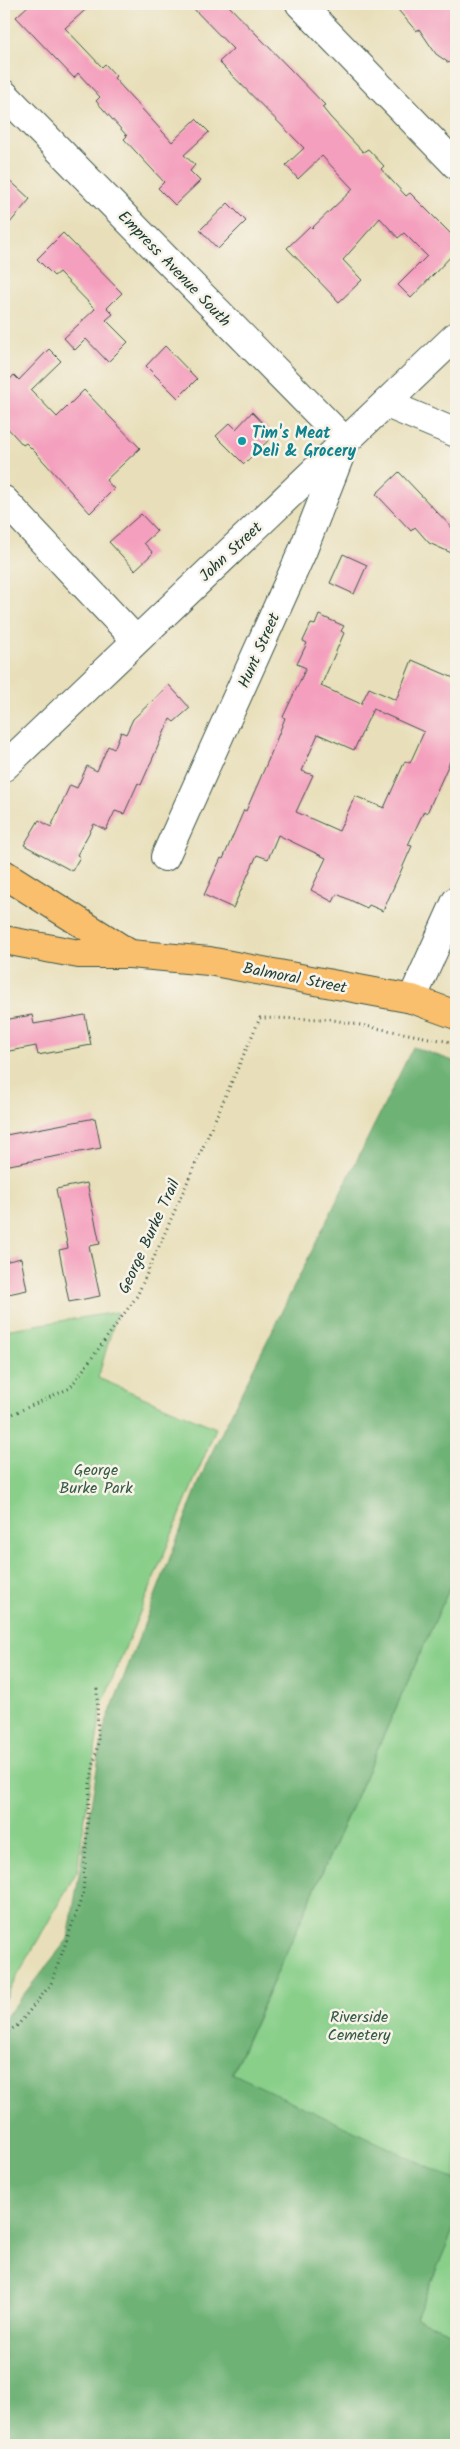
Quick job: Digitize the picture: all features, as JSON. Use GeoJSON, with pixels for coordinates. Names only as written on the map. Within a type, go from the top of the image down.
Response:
{"type":"FeatureCollection","features":[{"type":"Feature","properties":{"kind":"main road"},"geometry":{"type":"LineString","coordinates":[[4,874],[130,954]]}},
{"type":"Feature","properties":{"kind":"main road","name":"Balmoral Street"},"geometry":{"type":"LineString","coordinates":[[4,940],[80,954],[130,954],[209,961],[412,999],[456,1015]]}},
{"type":"Feature","properties":{"kind":"street"},"geometry":{"type":"LineString","coordinates":[[300,4],[456,165]]}},
{"type":"Feature","properties":{"kind":"street","name":"Empress Avenue South"},"geometry":{"type":"LineString","coordinates":[[4,94],[346,442]]}},
{"type":"Feature","properties":{"kind":"street","name":"John Street"},"geometry":{"type":"LineString","coordinates":[[4,767],[136,640],[388,404],[456,336]]}},
{"type":"Feature","properties":{"kind":"street"},"geometry":{"type":"LineString","coordinates":[[388,404],[456,434]]}},
{"type":"Feature","properties":{"kind":"street","name":"Hunt Street"},"geometry":{"type":"LineString","coordinates":[[165,857],[303,550],[346,442]]}},
{"type":"Feature","properties":{"kind":"street"},"geometry":{"type":"LineString","coordinates":[[4,500],[136,640]]}},
{"type":"Feature","properties":{"kind":"street"},"geometry":{"type":"LineString","coordinates":[[412,999],[456,901]]}},
{"type":"Feature","properties":{"kind":"path","name":"George Burke Trail"},"geometry":{"type":"LineString","coordinates":[[4,1418],[70,1388],[137,1296],[260,1018],[328,1019],[456,1043]]}},
{"type":"Feature","properties":{"kind":"path"},"geometry":{"type":"LineString","coordinates":[[4,2034],[18,2025],[51,1984],[83,1894],[90,1784],[98,1742],[97,1688]]}},
{"type":"Feature","properties":{"kind":"path"},"geometry":{"type":"LineString","coordinates":[[4,2434],[7,2441],[41,2445]]}},
{"type":"Feature","properties":{"kind":"path"},"geometry":{"type":"LineString","coordinates":[[236,2445],[245,2445]]}},
{"type":"Feature","properties":{"kind":"green space"},"geometry":{"type":"Polygon","coordinates":[[[413,1047],[456,1062],[456,1574],[232,2073],[456,2180],[456,2223],[416,2318],[456,2335],[456,2445],[4,2445],[4,2019],[68,1939],[104,1728],[207,1462],[413,1047]]]}},
{"type":"Feature","properties":{"kind":"green space","name":"George Burke Park"},"geometry":{"type":"Polygon","coordinates":[[[117,1312],[98,1378],[216,1428],[102,1704],[77,1871],[4,2000],[4,1330],[117,1312]]]}},
{"type":"Feature","properties":{"kind":"green space","name":"Riverside Cemetery"},"geometry":{"type":"Polygon","coordinates":[[[456,1574],[456,2180],[232,2074],[456,1574]]]}},
{"type":"Feature","properties":{"kind":"green space"},"geometry":{"type":"Polygon","coordinates":[[[456,2223],[456,2335],[416,2318],[456,2223]]]}},
{"type":"Feature","properties":{"kind":"building"},"geometry":{"type":"Polygon","coordinates":[[[30,4],[92,4],[65,28],[102,67],[105,64],[116,76],[114,78],[172,142],[196,119],[209,132],[184,155],[195,165],[190,171],[200,181],[175,205],[158,188],[164,182],[124,139],[127,136],[96,101],[100,97],[78,73],[74,78],[16,17],[30,4]]]}},
{"type":"Feature","properties":{"kind":"building"},"geometry":{"type":"Polygon","coordinates":[[[189,4],[227,4],[325,105],[322,107],[330,117],[363,152],[368,149],[384,166],[381,169],[406,196],[410,193],[456,239],[456,251],[411,298],[398,285],[427,256],[404,233],[398,238],[380,218],[343,260],[362,280],[339,302],[287,248],[310,226],[312,228],[353,189],[322,156],[298,179],[286,165],[304,148],[219,62],[233,49],[189,4]]]}},
{"type":"Feature","properties":{"kind":"building"},"geometry":{"type":"Polygon","coordinates":[[[393,4],[456,4],[456,56],[449,63],[436,54],[419,29],[416,31],[393,4]]]}},
{"type":"Feature","properties":{"kind":"building"},"geometry":{"type":"Polygon","coordinates":[[[4,175],[30,199],[4,230],[4,175]]]}},
{"type":"Feature","properties":{"kind":"building"},"geometry":{"type":"Polygon","coordinates":[[[228,203],[246,221],[218,249],[200,230],[228,203]]]}},
{"type":"Feature","properties":{"kind":"building"},"geometry":{"type":"Polygon","coordinates":[[[63,233],[122,293],[107,308],[113,314],[106,320],[128,342],[108,362],[86,339],[75,350],[64,338],[95,309],[59,272],[54,276],[37,259],[63,233]]]}},
{"type":"Feature","properties":{"kind":"building"},"geometry":{"type":"Polygon","coordinates":[[[165,346],[197,379],[178,398],[146,366],[165,346]]]}},
{"type":"Feature","properties":{"kind":"building"},"geometry":{"type":"Polygon","coordinates":[[[49,349],[61,361],[31,390],[57,417],[84,390],[140,448],[106,480],[114,489],[90,513],[36,453],[26,443],[23,445],[4,424],[4,386],[14,375],[19,380],[49,349]]]}},
{"type":"Feature","properties":{"kind":"building","name":"Tim's Meat Deli & Grocery"},"geometry":{"type":"Polygon","coordinates":[[[252,412],[274,435],[244,464],[216,436],[230,423],[236,429],[252,412]]]}},
{"type":"Feature","properties":{"kind":"building"},"geometry":{"type":"Polygon","coordinates":[[[399,472],[456,532],[456,555],[429,543],[415,527],[411,531],[376,494],[399,472]]]}},
{"type":"Feature","properties":{"kind":"building"},"geometry":{"type":"Polygon","coordinates":[[[141,514],[157,531],[144,543],[153,553],[135,570],[109,542],[141,514]]]}},
{"type":"Feature","properties":{"kind":"building"},"geometry":{"type":"Polygon","coordinates":[[[343,554],[367,565],[354,594],[330,583],[343,554]]]}},
{"type":"Feature","properties":{"kind":"building"},"geometry":{"type":"Polygon","coordinates":[[[319,615],[344,626],[341,631],[344,633],[321,686],[361,704],[369,688],[396,700],[412,660],[456,679],[456,748],[427,813],[424,811],[408,845],[412,846],[383,911],[369,905],[367,908],[337,894],[333,902],[311,890],[326,858],[278,835],[268,859],[257,855],[233,908],[204,895],[221,858],[223,859],[244,810],[246,811],[270,756],[285,718],[283,717],[306,668],[297,664],[307,643],[303,641],[311,624],[315,625],[319,615]],[[373,709],[354,750],[318,734],[302,771],[313,775],[296,812],[339,831],[355,796],[384,808],[405,761],[410,763],[424,732],[373,709]]]}},
{"type":"Feature","properties":{"kind":"building"},"geometry":{"type":"Polygon","coordinates":[[[169,685],[190,708],[174,722],[170,719],[141,785],[138,783],[124,814],[115,811],[106,830],[94,824],[77,855],[80,857],[72,871],[24,845],[39,820],[51,827],[70,785],[77,788],[87,766],[97,771],[108,746],[114,749],[121,732],[126,734],[133,719],[169,685]]]}},
{"type":"Feature","properties":{"kind":"building"},"geometry":{"type":"Polygon","coordinates":[[[32,1015],[34,1024],[85,1015],[91,1045],[38,1055],[36,1046],[4,1052],[4,1020],[32,1015]]]}},
{"type":"Feature","properties":{"kind":"building"},"geometry":{"type":"Polygon","coordinates":[[[95,1118],[101,1148],[4,1166],[4,1141],[7,1140],[6,1135],[95,1118]]]}},
{"type":"Feature","properties":{"kind":"building"},"geometry":{"type":"Polygon","coordinates":[[[87,1183],[100,1244],[89,1246],[100,1296],[69,1302],[59,1250],[68,1248],[56,1189],[87,1183]]]}},
{"type":"Feature","properties":{"kind":"building"},"geometry":{"type":"Polygon","coordinates":[[[21,1258],[27,1290],[4,1295],[4,1262],[21,1258]]]}},
{"type":"Feature","properties":{"kind":"place","name":"Tim's Meat Deli & Grocery"},"geometry":{"type":"Point","coordinates":[242,441]}}]}
